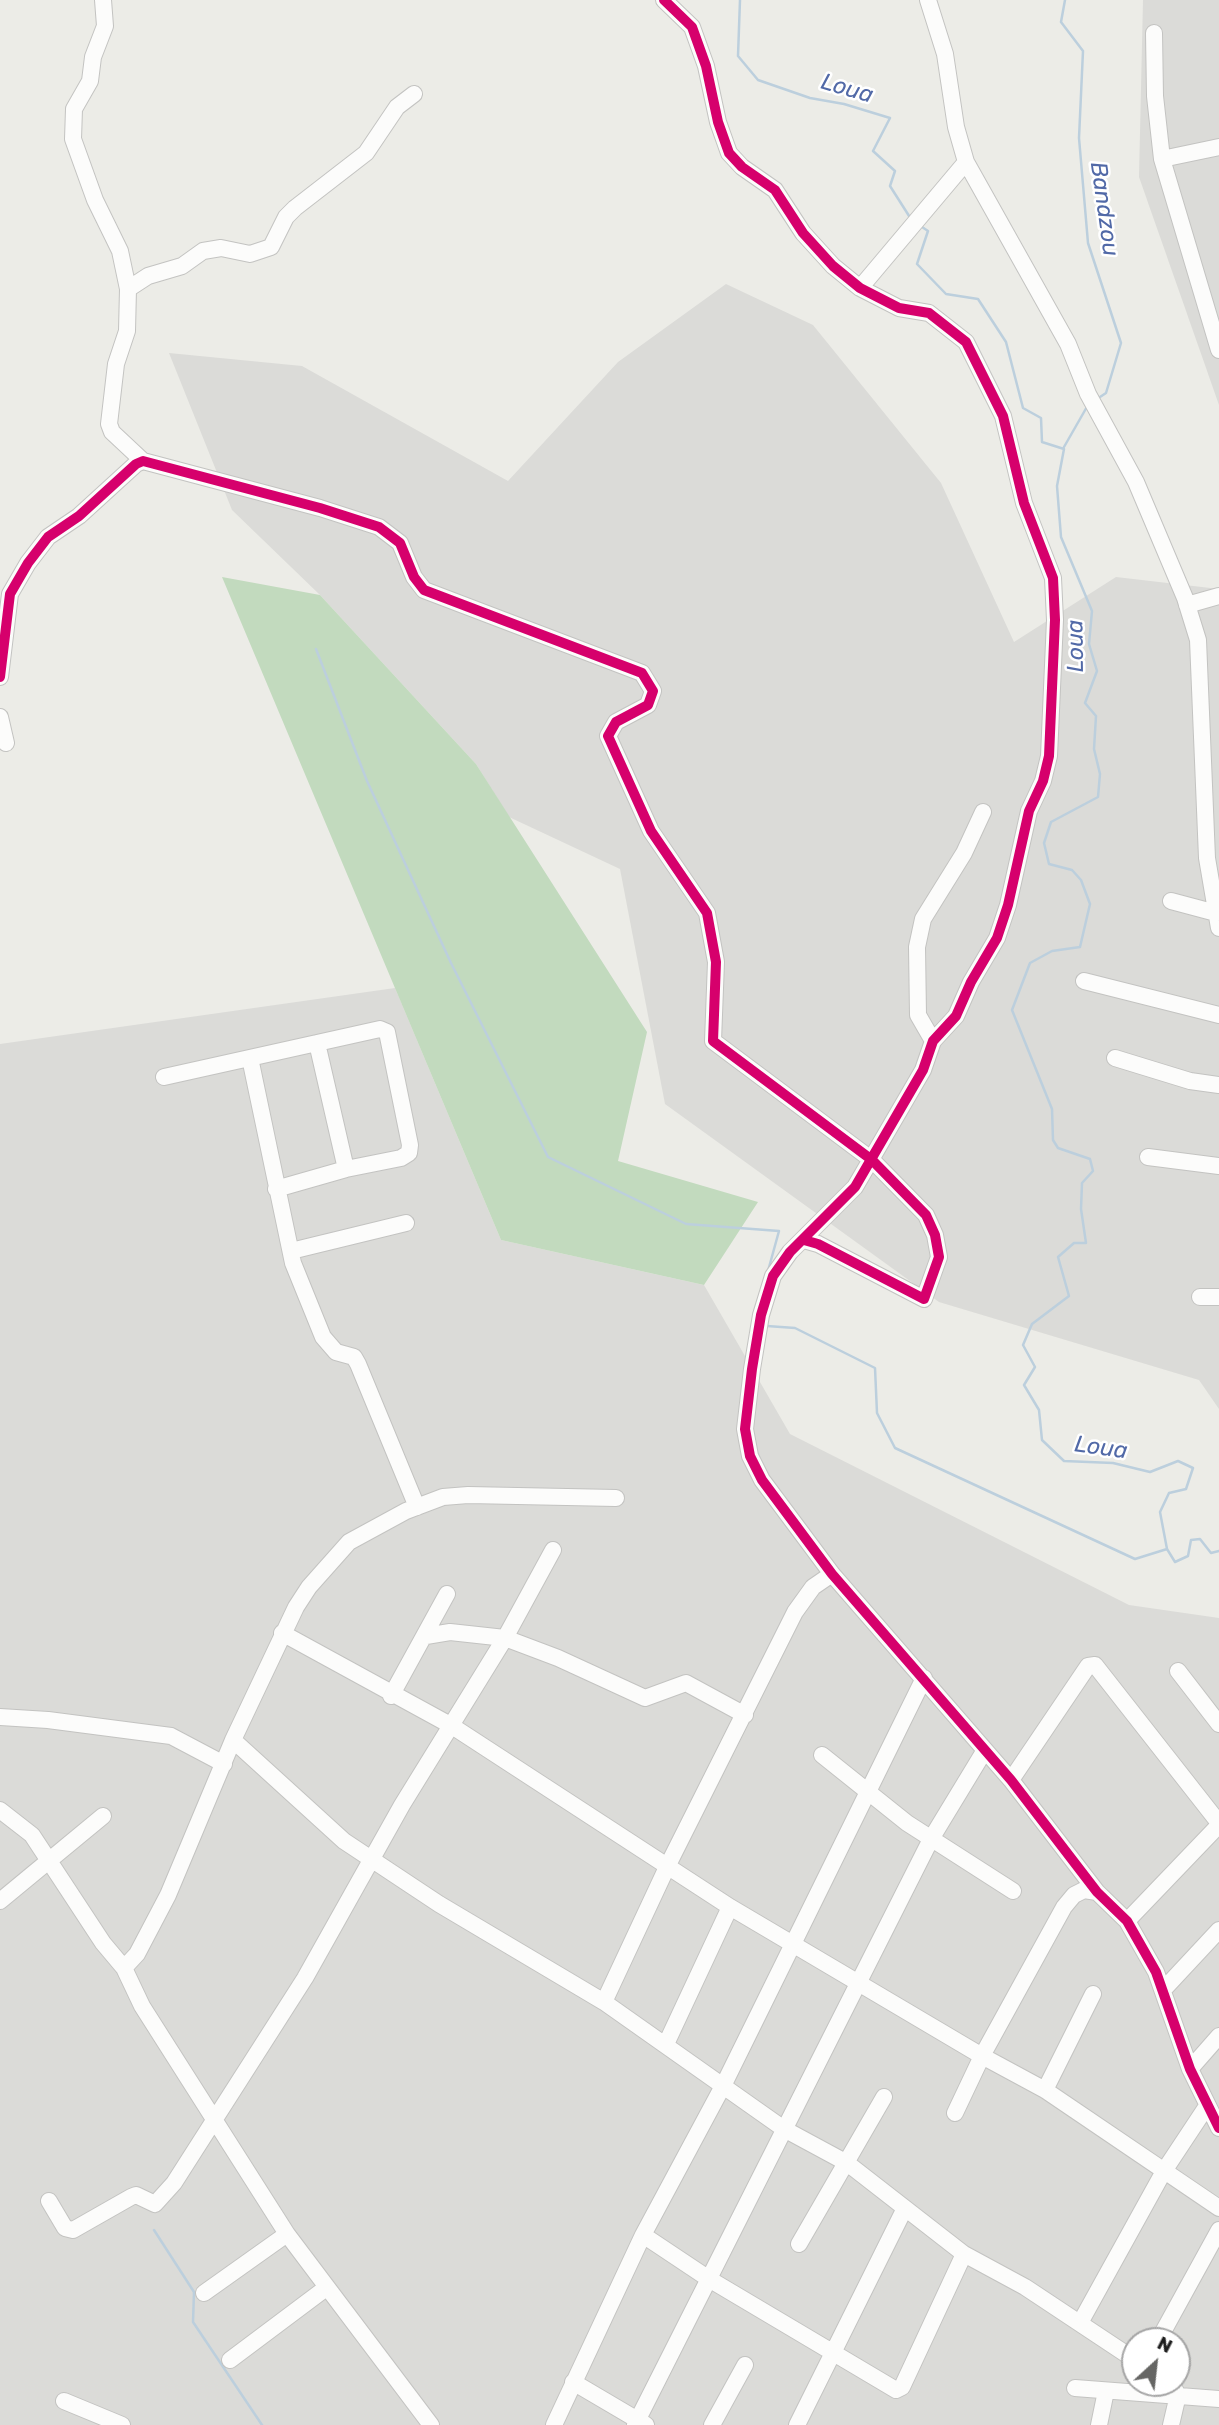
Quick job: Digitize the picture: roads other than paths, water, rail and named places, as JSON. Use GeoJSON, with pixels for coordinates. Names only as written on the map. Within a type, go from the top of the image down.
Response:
{"type":"FeatureCollection","features":[{"type":"Feature","properties":{"kind":"street"},"geometry":{"type":"LineString","coordinates":[[103,0],[105,26],[93,57],[90,81],[74,110],[73,139],[94,200],[120,251],[128,289],[127,331],[116,364],[109,424],[112,432],[143,461],[320,508],[379,527],[400,542],[414,577],[424,590],[599,654],[648,678],[653,691],[649,705],[615,722],[608,736],[651,831],[707,913],[716,962],[713,1041],[872,1160],[926,1215],[935,1235],[939,1256],[924,1299],[818,1244],[804,1240]]}},
{"type":"Feature","properties":{"kind":"street"},"geometry":{"type":"LineString","coordinates":[[664,0],[692,27],[706,66],[729,153],[742,167],[775,190],[803,233],[833,266],[860,288],[899,308],[929,313],[966,342],[1003,416],[1024,503],[1053,578],[1055,620],[1049,756],[1043,781],[1029,811],[1008,905],[997,938],[971,982],[956,1016],[933,1041],[923,1070],[855,1187],[790,1252],[773,1276],[760,1322],[745,1429],[750,1456],[762,1480],[832,1574],[1011,1780],[1097,1892],[1127,1921],[1164,1989],[1189,2069],[1219,2128]]}},
{"type":"Feature","properties":{"kind":"street"},"geometry":{"type":"LineString","coordinates":[[928,0],[945,54],[956,127],[966,162],[1068,344],[1088,394],[1136,482],[1187,605],[1198,640],[1206,858],[1218,920]]}},
{"type":"Feature","properties":{"kind":"street"},"geometry":{"type":"LineString","coordinates":[[1154,33],[1154,86],[1162,159],[1219,350]]}},
{"type":"Feature","properties":{"kind":"street"},"geometry":{"type":"LineString","coordinates":[[128,289],[148,276],[182,266],[203,251],[221,248],[250,254],[264,252],[271,247],[286,217],[366,153],[397,107],[414,94]]}},
{"type":"Feature","properties":{"kind":"street"},"geometry":{"type":"LineString","coordinates":[[1162,159],[1219,147]]}},
{"type":"Feature","properties":{"kind":"street"},"geometry":{"type":"LineString","coordinates":[[860,288],[966,162]]}},
{"type":"Feature","properties":{"kind":"street"},"geometry":{"type":"LineString","coordinates":[[0,677],[10,594],[29,563],[48,537],[79,516],[136,464],[143,461]]}},
{"type":"Feature","properties":{"kind":"street"},"geometry":{"type":"LineString","coordinates":[[1187,605],[1219,596]]}},
{"type":"Feature","properties":{"kind":"street"},"geometry":{"type":"LineString","coordinates":[[0,717],[6,743]]}},
{"type":"Feature","properties":{"kind":"street"},"geometry":{"type":"LineString","coordinates":[[933,1041],[918,1015],[916,947],[923,919],[964,853],[983,812]]}},
{"type":"Feature","properties":{"kind":"street"},"geometry":{"type":"LineString","coordinates":[[1171,901],[1218,920]]}},
{"type":"Feature","properties":{"kind":"street"},"geometry":{"type":"LineString","coordinates":[[1084,981],[1219,1015]]}},
{"type":"Feature","properties":{"kind":"street"},"geometry":{"type":"LineString","coordinates":[[164,1077],[380,1029],[388,1035],[410,1145],[408,1153],[401,1158],[346,1169],[276,1189]]}},
{"type":"Feature","properties":{"kind":"street"},"geometry":{"type":"LineString","coordinates":[[317,1044],[346,1169]]}},
{"type":"Feature","properties":{"kind":"street"},"geometry":{"type":"LineString","coordinates":[[250,1058],[291,1251],[323,1337],[336,1352],[354,1357],[358,1364],[417,1507]]}},
{"type":"Feature","properties":{"kind":"street"},"geometry":{"type":"LineString","coordinates":[[1115,1058],[1190,1082],[1219,1085]]}},
{"type":"Feature","properties":{"kind":"street"},"geometry":{"type":"LineString","coordinates":[[1148,1157],[1219,1166]]}},
{"type":"Feature","properties":{"kind":"street"},"geometry":{"type":"LineString","coordinates":[[291,1251],[406,1223]]}},
{"type":"Feature","properties":{"kind":"street"},"geometry":{"type":"LineString","coordinates":[[1200,1297],[1219,1297]]}},
{"type":"Feature","properties":{"kind":"street"},"geometry":{"type":"LineString","coordinates":[[124,1968],[137,1954],[168,1895],[233,1740],[282,1633],[309,1587],[349,1542],[417,1507],[443,1497],[468,1495],[615,1498]]}},
{"type":"Feature","properties":{"kind":"street"},"geometry":{"type":"LineString","coordinates":[[49,2201],[68,2230],[136,2195],[155,2204],[174,2183],[305,1978],[372,1859],[505,1639],[553,1550]]}},
{"type":"Feature","properties":{"kind":"street"},"geometry":{"type":"LineString","coordinates":[[604,2002],[668,1865],[802,1601],[813,1587],[832,1574]]}},
{"type":"Feature","properties":{"kind":"street"},"geometry":{"type":"LineString","coordinates":[[391,1696],[447,1594]]}},
{"type":"Feature","properties":{"kind":"street"},"geometry":{"type":"LineString","coordinates":[[426,1636],[450,1632],[505,1639],[558,1658],[640,1697],[650,1697],[686,1683],[745,1716]]}},
{"type":"Feature","properties":{"kind":"street"},"geometry":{"type":"LineString","coordinates":[[282,1633],[391,1696],[452,1727],[730,1907],[982,2056],[1045,2090],[1219,2208]]}},
{"type":"Feature","properties":{"kind":"street"},"geometry":{"type":"LineString","coordinates":[[1011,1780],[1088,1666],[1095,1665],[1219,1824],[1127,1921]]}},
{"type":"Feature","properties":{"kind":"street"},"geometry":{"type":"LineString","coordinates":[[1178,1671],[1219,1724]]}},
{"type":"Feature","properties":{"kind":"street"},"geometry":{"type":"LineString","coordinates":[[554,2425],[643,2235],[724,2084],[924,1678]]}},
{"type":"Feature","properties":{"kind":"street"},"geometry":{"type":"LineString","coordinates":[[0,1717],[48,1720],[171,1736],[224,1765]]}},
{"type":"Feature","properties":{"kind":"street"},"geometry":{"type":"LineString","coordinates":[[233,1740],[313,1815],[372,1859],[439,1905],[604,2002],[724,2084],[784,2129],[847,2164],[964,2254],[1026,2287],[1121,2351]]}},
{"type":"Feature","properties":{"kind":"street"},"geometry":{"type":"LineString","coordinates":[[573,2382],[640,2423],[709,2278],[754,2194],[784,2129],[931,1839],[985,1749]]}},
{"type":"Feature","properties":{"kind":"street"},"geometry":{"type":"LineString","coordinates":[[822,1755],[907,1823],[1013,1891]]}},
{"type":"Feature","properties":{"kind":"street"},"geometry":{"type":"LineString","coordinates":[[0,1810],[32,1835],[51,1859],[103,1943],[124,1968],[142,2006],[287,2234],[431,2425]]}},
{"type":"Feature","properties":{"kind":"street"},"geometry":{"type":"LineString","coordinates":[[0,1901],[103,1816]]}},
{"type":"Feature","properties":{"kind":"street"},"geometry":{"type":"LineString","coordinates":[[955,2113],[982,2056],[1064,1907],[1074,1895],[1084,1890],[1097,1892]]}},
{"type":"Feature","properties":{"kind":"street"},"geometry":{"type":"LineString","coordinates":[[666,2044],[730,1907]]}},
{"type":"Feature","properties":{"kind":"street"},"geometry":{"type":"LineString","coordinates":[[1164,1989],[1219,1930]]}},
{"type":"Feature","properties":{"kind":"street"},"geometry":{"type":"LineString","coordinates":[[1045,2090],[1093,1994]]}},
{"type":"Feature","properties":{"kind":"street"},"geometry":{"type":"LineString","coordinates":[[1189,2069],[1219,2036]]}},
{"type":"Feature","properties":{"kind":"street"},"geometry":{"type":"LineString","coordinates":[[799,2244],[884,2097]]}},
{"type":"Feature","properties":{"kind":"street"},"geometry":{"type":"LineString","coordinates":[[1080,2323],[1164,2171],[1207,2106]]}},
{"type":"Feature","properties":{"kind":"street"},"geometry":{"type":"LineString","coordinates":[[797,2425],[904,2210]]}},
{"type":"Feature","properties":{"kind":"street"},"geometry":{"type":"LineString","coordinates":[[1166,2327],[1219,2230]]}},
{"type":"Feature","properties":{"kind":"street"},"geometry":{"type":"LineString","coordinates":[[204,2293],[287,2234]]}},
{"type":"Feature","properties":{"kind":"street"},"geometry":{"type":"LineString","coordinates":[[643,2235],[709,2278],[896,2390],[901,2388],[964,2254]]}},
{"type":"Feature","properties":{"kind":"street"},"geometry":{"type":"LineString","coordinates":[[230,2360],[326,2288]]}},
{"type":"Feature","properties":{"kind":"street"},"geometry":{"type":"LineString","coordinates":[[712,2425],[746,2365]]}},
{"type":"Feature","properties":{"kind":"street"},"geometry":{"type":"LineString","coordinates":[[1075,2388],[1121,2391]]}},
{"type":"Feature","properties":{"kind":"street"},"geometry":{"type":"LineString","coordinates":[[1099,2425],[1107,2391]]}},
{"type":"Feature","properties":{"kind":"street"},"geometry":{"type":"LineString","coordinates":[[1191,2394],[1219,2399]]}},
{"type":"Feature","properties":{"kind":"street"},"geometry":{"type":"LineString","coordinates":[[1171,2425],[1173,2397]]}},
{"type":"Feature","properties":{"kind":"street"},"geometry":{"type":"LineString","coordinates":[[64,2401],[122,2425]]}},
{"type":"Feature","properties":{"kind":"waterway","name":"Loua"},"geometry":{"type":"LineString","coordinates":[[740,0],[738,56],[758,80],[810,98],[844,104],[890,118],[873,151],[895,171],[890,186],[911,219]]}},
{"type":"Feature","properties":{"kind":"waterway","name":"Bandzou"},"geometry":{"type":"LineString","coordinates":[[1065,0],[1061,22],[1083,51],[1079,138],[1088,243],[1121,343],[1106,393],[1097,399]]}},
{"type":"Feature","properties":{"kind":"waterway","name":"Loua"},"geometry":{"type":"LineString","coordinates":[[919,225],[928,231],[917,264],[946,294],[978,299],[1006,342],[1023,408],[1041,418],[1042,442],[1064,449],[1057,486],[1061,537],[1092,611],[1089,644],[1097,671],[1085,703],[1096,716],[1094,749],[1100,774],[1098,797],[1051,822],[1044,843],[1049,864],[1072,870],[1081,880],[1090,904],[1080,947],[1052,951],[1030,963],[1012,1010],[1052,1109],[1053,1140],[1058,1148],[1090,1159],[1093,1171],[1082,1183],[1081,1209],[1086,1243],[1074,1243],[1058,1257],[1069,1296],[1032,1324],[1023,1345],[1035,1367],[1024,1385],[1039,1410],[1042,1440],[1064,1461],[1113,1463],[1150,1472],[1178,1461],[1193,1468],[1186,1489],[1169,1493],[1160,1512],[1167,1549],[1175,1562],[1188,1556],[1191,1540],[1200,1539],[1211,1553],[1219,1551]]}},
{"type":"Feature","properties":{"kind":"waterway","name":"Bandzou"},"geometry":{"type":"LineString","coordinates":[[1064,447],[1088,405]]}},
{"type":"Feature","properties":{"kind":"waterway"},"geometry":{"type":"LineString","coordinates":[[316,649],[367,781],[451,963],[548,1157],[686,1224],[779,1231],[768,1271]]}},
{"type":"Feature","properties":{"kind":"waterway"},"geometry":{"type":"LineString","coordinates":[[767,1326],[795,1328],[875,1368],[877,1413],[895,1448],[1135,1559],[1167,1549]]}},
{"type":"Feature","properties":{"kind":"waterway"},"geometry":{"type":"LineString","coordinates":[[154,2230],[194,2292],[193,2322],[262,2425]]}}]}
